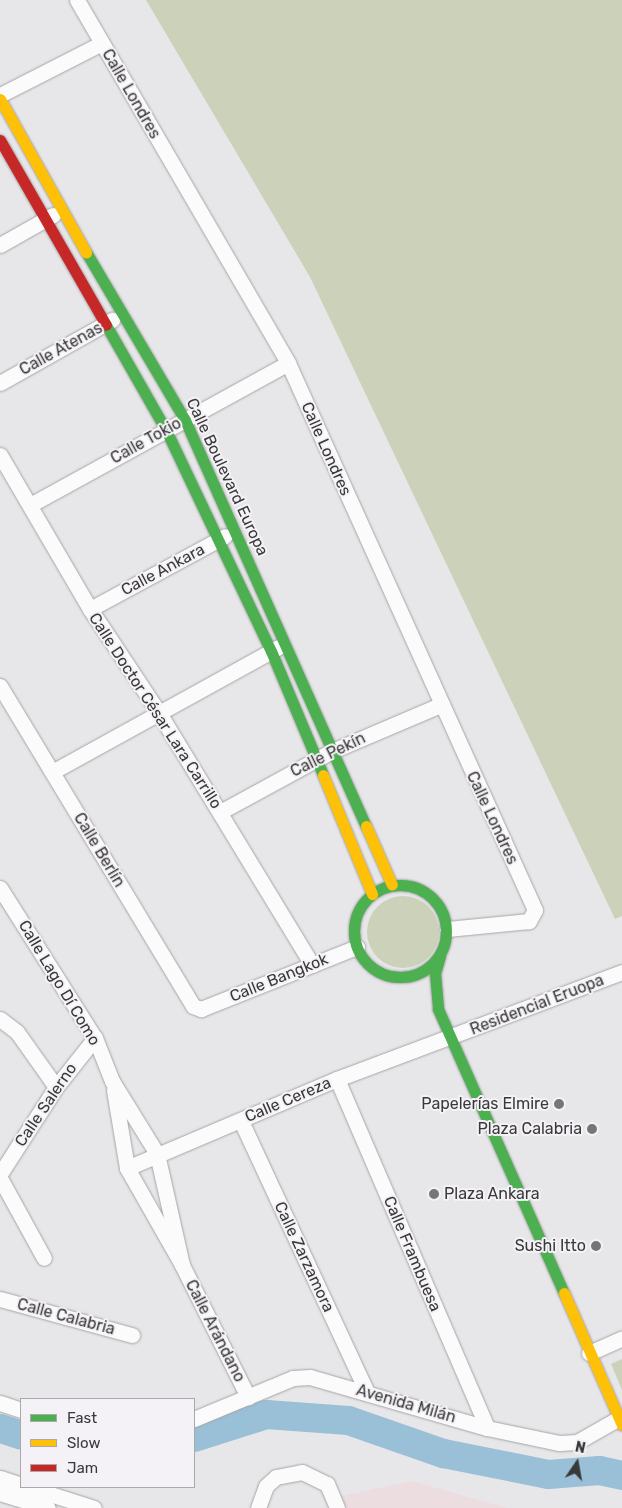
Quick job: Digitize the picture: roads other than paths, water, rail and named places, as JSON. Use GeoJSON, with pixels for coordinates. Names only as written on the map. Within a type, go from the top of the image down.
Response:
{"type":"FeatureCollection","features":[{"type":"Feature","properties":{"kind":"main road","name":"Calle Boulevard Europa"},"geometry":{"type":"LineString","coordinates":[[0,97],[61,210],[185,420],[330,752],[361,812],[392,885]]}},
{"type":"Feature","properties":{"kind":"main road"},"geometry":{"type":"LineString","coordinates":[[0,140],[107,323],[166,430],[270,651],[314,760],[343,820],[372,894]]}},
{"type":"Feature","properties":{"kind":"main road"},"geometry":{"type":"LineString","coordinates":[[343,820],[361,812]]}},
{"type":"Feature","properties":{"kind":"main road"},"geometry":{"type":"LineString","coordinates":[[440,956],[431,966],[404,977],[389,976],[376,970],[357,947],[356,918],[372,894],[392,885],[408,885],[435,900],[443,914],[447,929],[440,956],[435,973],[438,1009],[620,1422]]}},
{"type":"Feature","properties":{"kind":"main road"},"geometry":{"type":"LineString","coordinates":[[404,977],[414,984]]}},
{"type":"Feature","properties":{"kind":"main road"},"geometry":{"type":"LineString","coordinates":[[426,997],[438,1009]]}},
{"type":"Feature","properties":{"kind":"street","name":"Calle Londres"},"geometry":{"type":"LineString","coordinates":[[77,0],[288,363],[440,704],[535,910],[534,917],[529,921],[447,929]]}},
{"type":"Feature","properties":{"kind":"street"},"geometry":{"type":"LineString","coordinates":[[0,97],[102,43]]}},
{"type":"Feature","properties":{"kind":"street"},"geometry":{"type":"LineString","coordinates":[[0,245],[61,210]]}},
{"type":"Feature","properties":{"kind":"street","name":"Calle Atenas"},"geometry":{"type":"LineString","coordinates":[[0,383],[122,315]]}},
{"type":"Feature","properties":{"kind":"street","name":"Calle Tokio"},"geometry":{"type":"LineString","coordinates":[[30,505],[288,363]]}},
{"type":"Feature","properties":{"kind":"street","name":"Calle Doctor César Lara Carrillo"},"geometry":{"type":"LineString","coordinates":[[0,455],[90,609],[159,713],[312,966]]}},
{"type":"Feature","properties":{"kind":"street","name":"Calle Ankara"},"geometry":{"type":"LineString","coordinates":[[90,609],[235,531]]}},
{"type":"Feature","properties":{"kind":"street"},"geometry":{"type":"LineString","coordinates":[[52,772],[284,643]]}},
{"type":"Feature","properties":{"kind":"street","name":"Calle Berlín"},"geometry":{"type":"LineString","coordinates":[[0,686],[193,1006],[201,1009]]}},
{"type":"Feature","properties":{"kind":"street","name":"Calle Pekín"},"geometry":{"type":"LineString","coordinates":[[220,812],[330,752],[440,704]]}},
{"type":"Feature","properties":{"kind":"street","name":"Calle Lago Dí Como"},"geometry":{"type":"LineString","coordinates":[[0,888],[94,1038],[112,1081],[157,1154]]}},
{"type":"Feature","properties":{"kind":"street","name":"Calle Bangkok"},"geometry":{"type":"LineString","coordinates":[[201,1009],[357,947]]}},
{"type":"Feature","properties":{"kind":"street","name":"Residencial Eruopa"},"geometry":{"type":"LineString","coordinates":[[451,1038],[622,972]]}},
{"type":"Feature","properties":{"kind":"street"},"geometry":{"type":"LineString","coordinates":[[0,1019],[17,1032],[56,1087]]}},
{"type":"Feature","properties":{"kind":"street","name":"Calle Salerno"},"geometry":{"type":"LineString","coordinates":[[0,1174],[56,1087],[94,1038]]}},
{"type":"Feature","properties":{"kind":"street","name":"Calle Cereza"},"geometry":{"type":"LineString","coordinates":[[127,1168],[337,1080],[451,1038]]}},
{"type":"Feature","properties":{"kind":"street","name":"Calle Frambuesa"},"geometry":{"type":"LineString","coordinates":[[337,1080],[487,1428]]}},
{"type":"Feature","properties":{"kind":"street","name":"Calle Lago Dí Como"},"geometry":{"type":"LineString","coordinates":[[112,1081],[127,1168]]}},
{"type":"Feature","properties":{"kind":"street","name":"Calle Zarzamora"},"geometry":{"type":"LineString","coordinates":[[240,1121],[366,1392]]}},
{"type":"Feature","properties":{"kind":"street","name":"Calle Arándano"},"geometry":{"type":"LineString","coordinates":[[157,1154],[182,1266]]}},
{"type":"Feature","properties":{"kind":"street","name":"Calle Arándano"},"geometry":{"type":"LineString","coordinates":[[127,1168],[182,1266],[248,1397]]}},
{"type":"Feature","properties":{"kind":"street"},"geometry":{"type":"LineString","coordinates":[[0,1178],[44,1258]]}},
{"type":"Feature","properties":{"kind":"street","name":"Calle Calabria"},"geometry":{"type":"LineString","coordinates":[[0,1299],[132,1335]]}},
{"type":"Feature","properties":{"kind":"street"},"geometry":{"type":"LineString","coordinates":[[589,1354],[622,1338]]}},
{"type":"Feature","properties":{"kind":"street","name":"Avenida Milán"},"geometry":{"type":"LineString","coordinates":[[195,1419],[294,1378],[310,1378],[366,1392],[487,1428],[559,1444],[578,1442],[620,1422]]}},
{"type":"Feature","properties":{"kind":"street"},"geometry":{"type":"LineString","coordinates":[[0,1403],[20,1410]]}},
{"type":"Feature","properties":{"kind":"street"},"geometry":{"type":"LineString","coordinates":[[258,1508],[266,1486],[276,1477],[302,1472],[327,1484],[337,1508]]}},
{"type":"Feature","properties":{"kind":"street"},"geometry":{"type":"LineString","coordinates":[[0,1478],[20,1485]]}},
{"type":"Feature","properties":{"kind":"street"},"geometry":{"type":"LineString","coordinates":[[31,1488],[94,1508]]}},
{"type":"Feature","properties":{"kind":"street"},"geometry":{"type":"LineString","coordinates":[[0,1493],[48,1508]]}},
{"type":"Feature","properties":{"kind":"waterway"},"geometry":{"type":"LineString","coordinates":[[195,1437],[266,1414],[348,1420],[443,1453],[548,1474],[599,1470],[622,1475]]}},
{"type":"Feature","properties":{"kind":"waterway"},"geometry":{"type":"LineString","coordinates":[[0,1428],[20,1435]]}},
{"type":"Feature","properties":{"kind":"place","name":"Papelerías Elmire"},"geometry":{"type":"Point","coordinates":[559,1104]}},
{"type":"Feature","properties":{"kind":"place","name":"Plaza Calabria"},"geometry":{"type":"Point","coordinates":[592,1129]}},
{"type":"Feature","properties":{"kind":"place","name":"Plaza Ankara"},"geometry":{"type":"Point","coordinates":[434,1194]}},
{"type":"Feature","properties":{"kind":"place","name":"Sushi Itto"},"geometry":{"type":"Point","coordinates":[596,1246]}}]}
